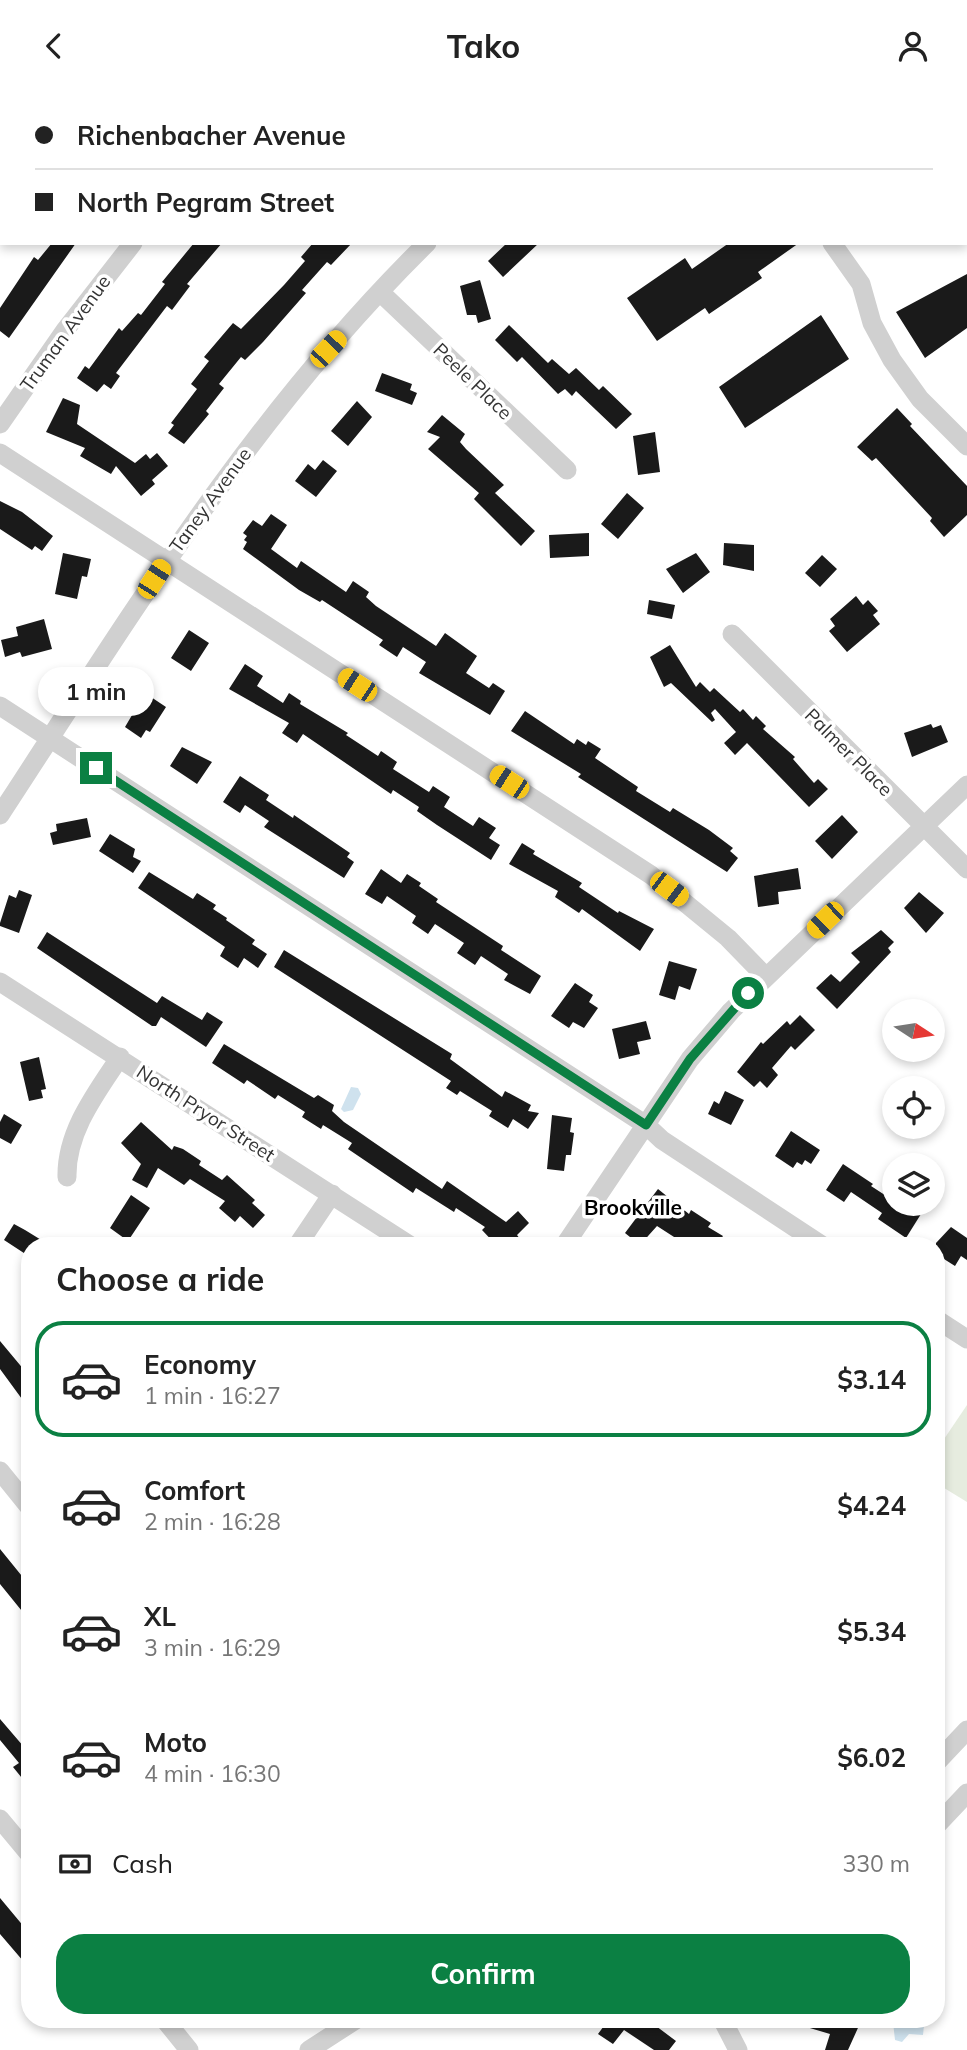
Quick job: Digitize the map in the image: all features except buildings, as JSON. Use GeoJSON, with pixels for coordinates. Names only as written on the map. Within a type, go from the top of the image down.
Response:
{"type":"FeatureCollection","features":[{"type":"Feature","properties":{"kind":"street","name":"Truman Avenue"},"geometry":{"type":"LineString","coordinates":[[0,424],[66,329],[131,245]]}},
{"type":"Feature","properties":{"kind":"street","name":"Taney Avenue"},"geometry":{"type":"LineString","coordinates":[[0,815],[167,558],[243,453],[302,379],[425,245]]}},
{"type":"Feature","properties":{"kind":"street"},"geometry":{"type":"LineString","coordinates":[[833,245],[861,284],[872,323],[891,360],[920,399],[967,446]]}},
{"type":"Feature","properties":{"kind":"street","name":"Peele Place"},"geometry":{"type":"LineString","coordinates":[[380,292],[567,470]]}},
{"type":"Feature","properties":{"kind":"street"},"geometry":{"type":"LineString","coordinates":[[0,453],[134,541],[167,558],[335,671],[651,875],[728,938],[765,976]]}},
{"type":"Feature","properties":{"kind":"street","name":"Palmer Place"},"geometry":{"type":"LineString","coordinates":[[732,634],[967,869]]}},
{"type":"Feature","properties":{"kind":"street"},"geometry":{"type":"LineString","coordinates":[[0,706],[646,1125],[662,1140],[809,1237]]}},
{"type":"Feature","properties":{"kind":"street"},"geometry":{"type":"LineString","coordinates":[[571,1237],[690,1059],[765,976],[967,785]]}},
{"type":"Feature","properties":{"kind":"street","name":"North Pryor Street"},"geometry":{"type":"LineString","coordinates":[[0,982],[397,1237]]}},
{"type":"Feature","properties":{"kind":"street"},"geometry":{"type":"LineString","coordinates":[[66,1177],[66,1163],[76,1129],[120,1057]]}},
{"type":"Feature","properties":{"kind":"street"},"geometry":{"type":"LineString","coordinates":[[303,1237],[332,1194]]}},
{"type":"Feature","properties":{"kind":"street"},"geometry":{"type":"LineString","coordinates":[[945,1325],[967,1339]]}},
{"type":"Feature","properties":{"kind":"street"},"geometry":{"type":"LineString","coordinates":[[0,1471],[21,1497]]}},
{"type":"Feature","properties":{"kind":"street"},"geometry":{"type":"LineString","coordinates":[[945,1753],[967,1730]]}},
{"type":"Feature","properties":{"kind":"street"},"geometry":{"type":"LineString","coordinates":[[945,1816],[967,1793]]}},
{"type":"Feature","properties":{"kind":"street"},"geometry":{"type":"LineString","coordinates":[[0,1819],[21,1844]]}},
{"type":"Feature","properties":{"kind":"street"},"geometry":{"type":"LineString","coordinates":[[171,2028],[189,2050]]}},
{"type":"Feature","properties":{"kind":"street"},"geometry":{"type":"LineString","coordinates":[[309,2050],[343,2028]]}},
{"type":"Feature","properties":{"kind":"street"},"geometry":{"type":"LineString","coordinates":[[727,2028],[738,2050]]}},
{"type":"Feature","properties":{"kind":"shaded area"},"geometry":{"type":"Polygon","coordinates":[[[967,1405],[967,1502],[945,1489],[945,1438],[967,1405]]]}},
{"type":"Feature","properties":{"kind":"water"},"geometry":{"type":"Polygon","coordinates":[[[351,1087],[358,1088],[361,1094],[353,1110],[344,1112],[341,1109],[351,1087]]]}},
{"type":"Feature","properties":{"kind":"water"},"geometry":{"type":"Polygon","coordinates":[[[894,2028],[924,2028],[923,2035],[909,2034],[902,2042],[895,2040],[894,2028]]]}},
{"type":"Feature","properties":{"kind":"district","name":"Brookville"},"geometry":{"type":"Point","coordinates":[633,1208]}},
{"type":"Feature","properties":{"kind":"route"},"geometry":{"type":"LineString","coordinates":[[96,768],[646,1125],[690,1059],[748,993]]}}]}
